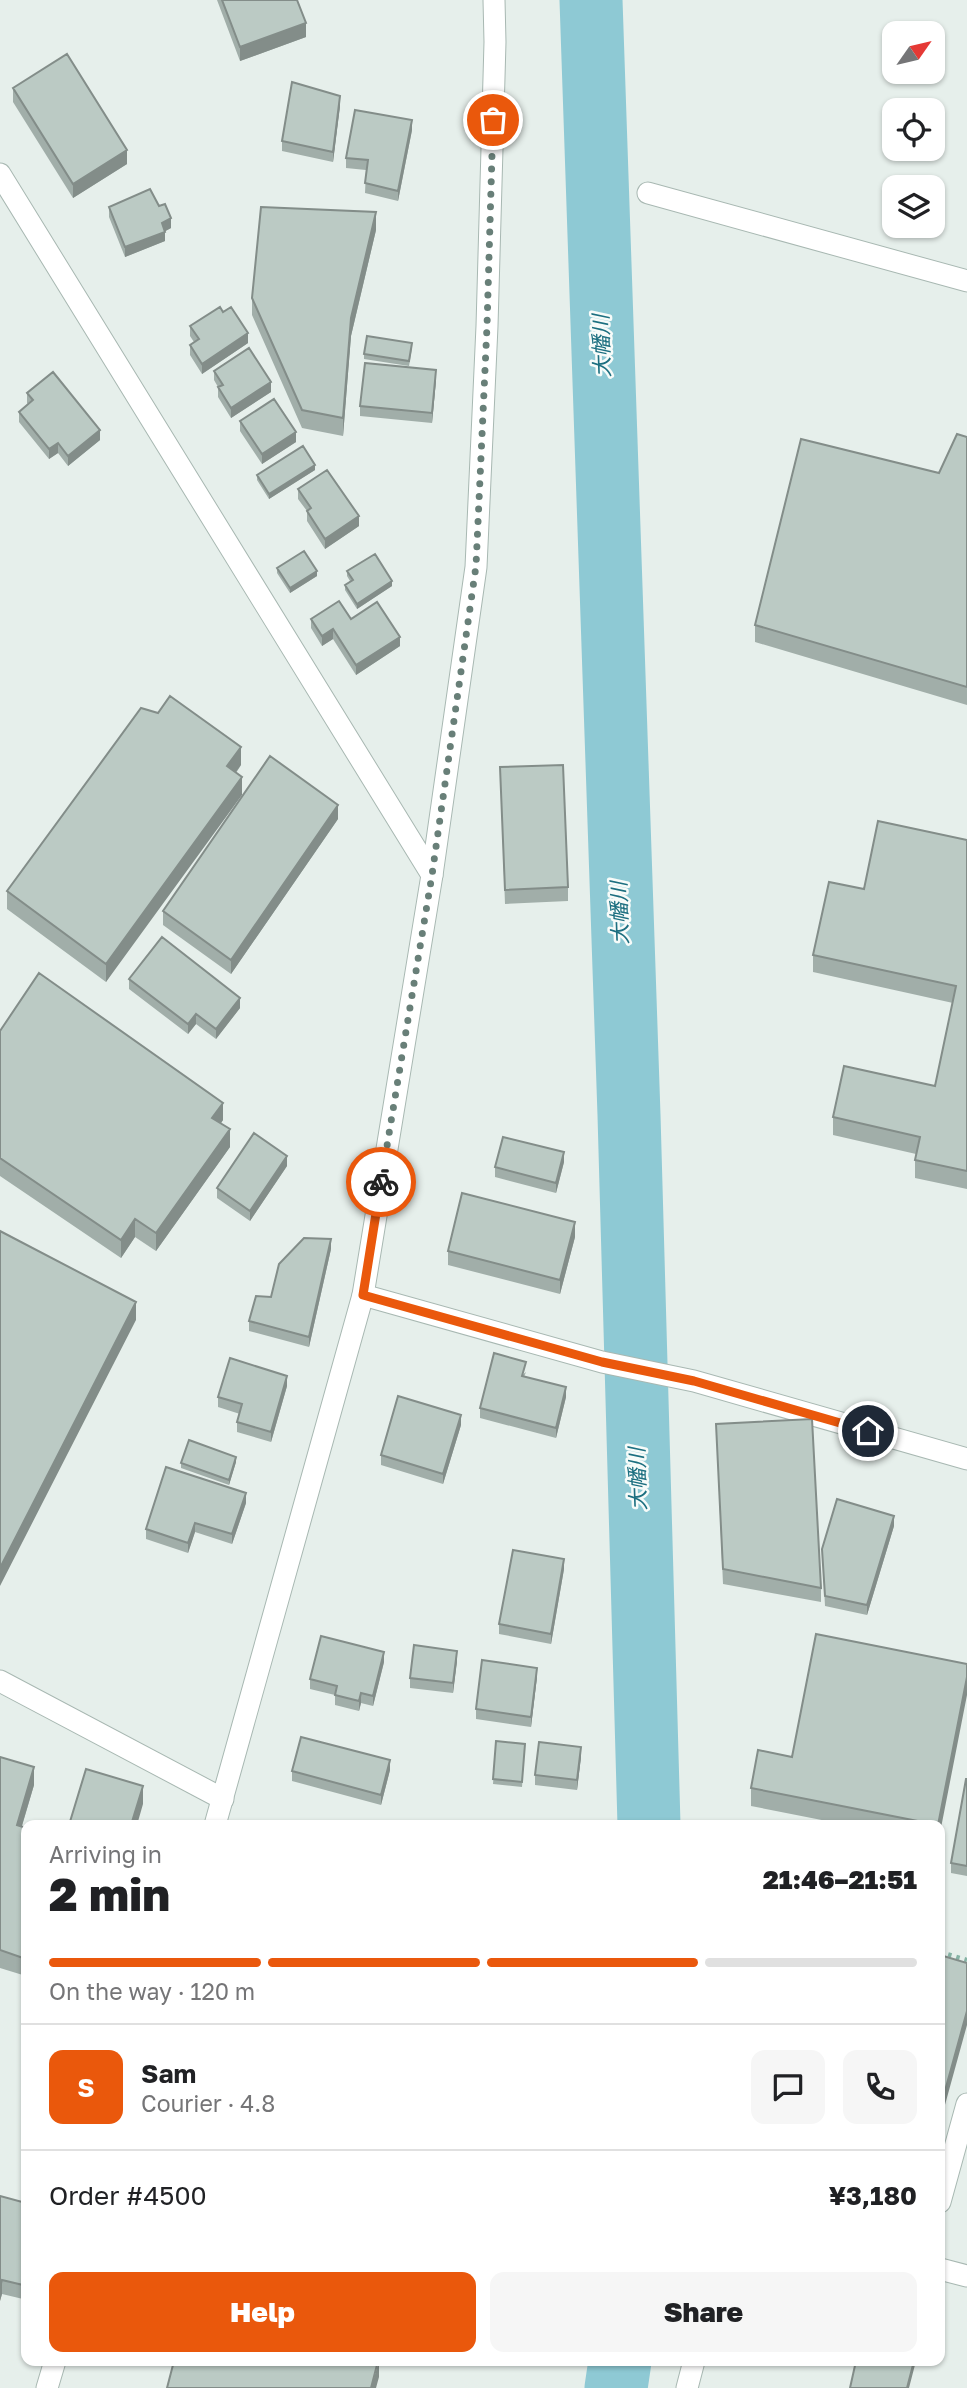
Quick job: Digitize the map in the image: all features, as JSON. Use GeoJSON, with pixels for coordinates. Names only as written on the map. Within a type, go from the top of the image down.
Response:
{"type":"FeatureCollection","features":[{"type":"Feature","properties":{"kind":"street"},"geometry":{"type":"LineString","coordinates":[[217,1820],[363,1295],[432,875],[476,566],[487,326],[494,0]]}},
{"type":"Feature","properties":{"kind":"street"},"geometry":{"type":"LineString","coordinates":[[0,174],[432,875]]}},
{"type":"Feature","properties":{"kind":"street"},"geometry":{"type":"LineString","coordinates":[[648,193],[967,281]]}},
{"type":"Feature","properties":{"kind":"street"},"geometry":{"type":"LineString","coordinates":[[363,1295],[602,1362],[694,1381],[967,1459]]}},
{"type":"Feature","properties":{"kind":"street"},"geometry":{"type":"LineString","coordinates":[[0,1681],[223,1799]]}},
{"type":"Feature","properties":{"kind":"street"},"geometry":{"type":"LineString","coordinates":[[945,2184],[967,2105]]}},
{"type":"Feature","properties":{"kind":"street"},"geometry":{"type":"LineString","coordinates":[[945,2270],[967,2276]]}},
{"type":"Feature","properties":{"kind":"street"},"geometry":{"type":"LineString","coordinates":[[47,2388],[54,2366]]}},
{"type":"Feature","properties":{"kind":"street"},"geometry":{"type":"LineString","coordinates":[[687,2388],[693,2366]]}},
{"type":"Feature","properties":{"kind":"path"},"geometry":{"type":"LineString","coordinates":[[945,1953],[967,1960]]}},
{"type":"Feature","properties":{"kind":"building"},"geometry":{"type":"Polygon","coordinates":[[[222,0],[297,0],[306,23],[240,47],[222,0]]]}},
{"type":"Feature","properties":{"kind":"building"},"geometry":{"type":"Polygon","coordinates":[[[67,54],[127,150],[73,184],[13,88],[67,54]]]}},
{"type":"Feature","properties":{"kind":"building"},"geometry":{"type":"Polygon","coordinates":[[[292,82],[340,96],[333,152],[282,141],[292,82]]]}},
{"type":"Feature","properties":{"kind":"building"},"geometry":{"type":"Polygon","coordinates":[[[355,110],[412,120],[398,191],[365,183],[368,160],[346,158],[355,110]]]}},
{"type":"Feature","properties":{"kind":"building"},"geometry":{"type":"Polygon","coordinates":[[[150,189],[159,206],[165,204],[171,218],[162,223],[165,232],[125,247],[109,207],[150,189]]]}},
{"type":"Feature","properties":{"kind":"building"},"geometry":{"type":"Polygon","coordinates":[[[261,207],[376,212],[351,318],[343,418],[302,410],[252,298],[261,207]]]}},
{"type":"Feature","properties":{"kind":"building"},"geometry":{"type":"Polygon","coordinates":[[[220,307],[223,312],[231,307],[248,333],[202,364],[190,345],[199,339],[190,326],[220,307]]]}},
{"type":"Feature","properties":{"kind":"building"},"geometry":{"type":"Polygon","coordinates":[[[367,336],[412,343],[409,361],[364,354],[367,336]]]}},
{"type":"Feature","properties":{"kind":"building"},"geometry":{"type":"Polygon","coordinates":[[[249,348],[271,382],[231,408],[218,387],[223,385],[214,371],[249,348]]]}},
{"type":"Feature","properties":{"kind":"building"},"geometry":{"type":"Polygon","coordinates":[[[365,363],[436,370],[432,413],[360,406],[365,363]]]}},
{"type":"Feature","properties":{"kind":"building"},"geometry":{"type":"Polygon","coordinates":[[[53,372],[100,430],[68,456],[58,443],[49,449],[19,412],[33,400],[27,393],[53,372]]]}},
{"type":"Feature","properties":{"kind":"building"},"geometry":{"type":"Polygon","coordinates":[[[274,399],[296,432],[262,454],[240,421],[274,399]]]}},
{"type":"Feature","properties":{"kind":"building"},"geometry":{"type":"Polygon","coordinates":[[[957,434],[967,437],[967,687],[755,625],[801,439],[939,473],[957,434]]]}},
{"type":"Feature","properties":{"kind":"building"},"geometry":{"type":"Polygon","coordinates":[[[303,446],[315,465],[269,494],[257,475],[303,446]]]}},
{"type":"Feature","properties":{"kind":"building"},"geometry":{"type":"Polygon","coordinates":[[[327,470],[359,516],[325,539],[307,511],[311,508],[298,489],[327,470]]]}},
{"type":"Feature","properties":{"kind":"building"},"geometry":{"type":"Polygon","coordinates":[[[304,551],[317,571],[290,588],[277,568],[304,551]]]}},
{"type":"Feature","properties":{"kind":"building"},"geometry":{"type":"Polygon","coordinates":[[[375,554],[392,581],[357,604],[345,585],[353,580],[347,571],[375,554]]]}},
{"type":"Feature","properties":{"kind":"building"},"geometry":{"type":"Polygon","coordinates":[[[339,601],[351,619],[377,602],[400,637],[356,665],[333,629],[322,636],[311,619],[339,601]]]}},
{"type":"Feature","properties":{"kind":"building"},"geometry":{"type":"Polygon","coordinates":[[[170,696],[241,747],[227,766],[242,777],[106,964],[7,891],[141,708],[158,713],[170,696]]]}},
{"type":"Feature","properties":{"kind":"building"},"geometry":{"type":"Polygon","coordinates":[[[270,756],[338,805],[231,960],[163,911],[270,756]]]}},
{"type":"Feature","properties":{"kind":"building"},"geometry":{"type":"Polygon","coordinates":[[[563,765],[568,887],[505,890],[500,767],[563,765]]]}},
{"type":"Feature","properties":{"kind":"building"},"geometry":{"type":"Polygon","coordinates":[[[878,821],[967,840],[967,1171],[915,1160],[920,1137],[833,1117],[844,1066],[935,1086],[956,986],[813,955],[829,882],[864,889],[878,821]]]}},
{"type":"Feature","properties":{"kind":"building"},"geometry":{"type":"Polygon","coordinates":[[[162,937],[240,998],[216,1029],[196,1014],[188,1024],[129,979],[162,937]]]}},
{"type":"Feature","properties":{"kind":"building"},"geometry":{"type":"Polygon","coordinates":[[[39,973],[223,1103],[212,1118],[230,1129],[156,1233],[135,1219],[121,1240],[0,1158],[0,1031],[39,973]]]}},
{"type":"Feature","properties":{"kind":"building"},"geometry":{"type":"Polygon","coordinates":[[[254,1133],[287,1156],[250,1211],[217,1188],[254,1133]]]}},
{"type":"Feature","properties":{"kind":"building"},"geometry":{"type":"Polygon","coordinates":[[[503,1137],[564,1152],[556,1183],[495,1167],[503,1137]]]}},
{"type":"Feature","properties":{"kind":"building"},"geometry":{"type":"Polygon","coordinates":[[[462,1193],[575,1222],[560,1280],[448,1251],[462,1193]]]}},
{"type":"Feature","properties":{"kind":"building"},"geometry":{"type":"Polygon","coordinates":[[[0,1231],[136,1302],[0,1568],[0,1231]]]}},
{"type":"Feature","properties":{"kind":"building"},"geometry":{"type":"Polygon","coordinates":[[[304,1238],[331,1239],[309,1337],[249,1321],[256,1296],[271,1297],[279,1264],[304,1238]]]}},
{"type":"Feature","properties":{"kind":"building"},"geometry":{"type":"Polygon","coordinates":[[[494,1353],[526,1362],[522,1376],[566,1387],[556,1428],[480,1408],[494,1353]]]}},
{"type":"Feature","properties":{"kind":"building"},"geometry":{"type":"Polygon","coordinates":[[[230,1358],[287,1376],[271,1432],[237,1422],[242,1404],[218,1397],[230,1358]]]}},
{"type":"Feature","properties":{"kind":"building"},"geometry":{"type":"Polygon","coordinates":[[[398,1396],[461,1415],[443,1474],[381,1455],[398,1396]]]}},
{"type":"Feature","properties":{"kind":"building"},"geometry":{"type":"Polygon","coordinates":[[[812,1419],[821,1588],[723,1569],[716,1424],[812,1419]]]}},
{"type":"Feature","properties":{"kind":"building"},"geometry":{"type":"Polygon","coordinates":[[[189,1440],[236,1457],[229,1480],[181,1463],[189,1440]]]}},
{"type":"Feature","properties":{"kind":"building"},"geometry":{"type":"Polygon","coordinates":[[[166,1467],[246,1493],[232,1534],[195,1523],[188,1543],[146,1529],[166,1467]]]}},
{"type":"Feature","properties":{"kind":"building"},"geometry":{"type":"Polygon","coordinates":[[[837,1499],[894,1516],[867,1605],[825,1596],[822,1549],[837,1499]]]}},
{"type":"Feature","properties":{"kind":"building"},"geometry":{"type":"Polygon","coordinates":[[[513,1550],[564,1559],[551,1634],[499,1624],[513,1550]]]}},
{"type":"Feature","properties":{"kind":"building"},"geometry":{"type":"Polygon","coordinates":[[[816,1634],[967,1664],[967,1677],[939,1820],[913,1820],[751,1788],[758,1750],[792,1757],[816,1634]]]}},
{"type":"Feature","properties":{"kind":"building"},"geometry":{"type":"Polygon","coordinates":[[[321,1636],[384,1652],[373,1696],[361,1693],[359,1701],[335,1695],[337,1686],[310,1679],[321,1636]]]}},
{"type":"Feature","properties":{"kind":"building"},"geometry":{"type":"Polygon","coordinates":[[[414,1645],[457,1651],[453,1683],[410,1678],[414,1645]]]}},
{"type":"Feature","properties":{"kind":"building"},"geometry":{"type":"Polygon","coordinates":[[[482,1660],[537,1668],[531,1717],[476,1709],[482,1660]]]}},
{"type":"Feature","properties":{"kind":"building"},"geometry":{"type":"Polygon","coordinates":[[[301,1737],[390,1760],[381,1795],[292,1771],[301,1737]]]}},
{"type":"Feature","properties":{"kind":"building"},"geometry":{"type":"Polygon","coordinates":[[[496,1741],[525,1744],[522,1782],[493,1779],[496,1741]]]}},
{"type":"Feature","properties":{"kind":"building"},"geometry":{"type":"Polygon","coordinates":[[[539,1742],[581,1747],[577,1780],[535,1775],[539,1742]]]}},
{"type":"Feature","properties":{"kind":"building"},"geometry":{"type":"Polygon","coordinates":[[[0,1757],[34,1767],[17,1825],[21,1826],[21,1957],[0,1950],[0,1757]]]}},
{"type":"Feature","properties":{"kind":"building"},"geometry":{"type":"Polygon","coordinates":[[[86,1769],[143,1786],[133,1820],[71,1820],[86,1769]]]}},
{"type":"Feature","properties":{"kind":"building"},"geometry":{"type":"Polygon","coordinates":[[[967,1779],[967,1866],[951,1863],[967,1779]]]}},
{"type":"Feature","properties":{"kind":"building"},"geometry":{"type":"Polygon","coordinates":[[[945,1956],[967,1963],[967,2011],[945,2091],[945,1956]]]}},
{"type":"Feature","properties":{"kind":"building"},"geometry":{"type":"Polygon","coordinates":[[[0,2196],[21,2202],[21,2285],[2,2280],[0,2287],[0,2196]]]}},
{"type":"Feature","properties":{"kind":"building"},"geometry":{"type":"Polygon","coordinates":[[[173,2366],[377,2366],[371,2388],[167,2388],[173,2366]]]}},
{"type":"Feature","properties":{"kind":"building"},"geometry":{"type":"Polygon","coordinates":[[[855,2366],[913,2366],[907,2388],[850,2388],[855,2366]]]}},
{"type":"Feature","properties":{"kind":"waterway","name":"大幡川"},"geometry":{"type":"LineString","coordinates":[[591,0],[629,1115],[649,1820]]}},
{"type":"Feature","properties":{"kind":"waterway","name":"大幡川"},"geometry":{"type":"LineString","coordinates":[[616,2388],[619,2366]]}},
{"type":"Feature","properties":{"kind":"way so far"},"geometry":{"type":"LineString","coordinates":[[381,1182],[432,875],[476,566],[493,120]]}},
{"type":"Feature","properties":{"kind":"route"},"geometry":{"type":"LineString","coordinates":[[381,1182],[363,1295],[602,1362],[694,1381],[868,1431]]}}]}
